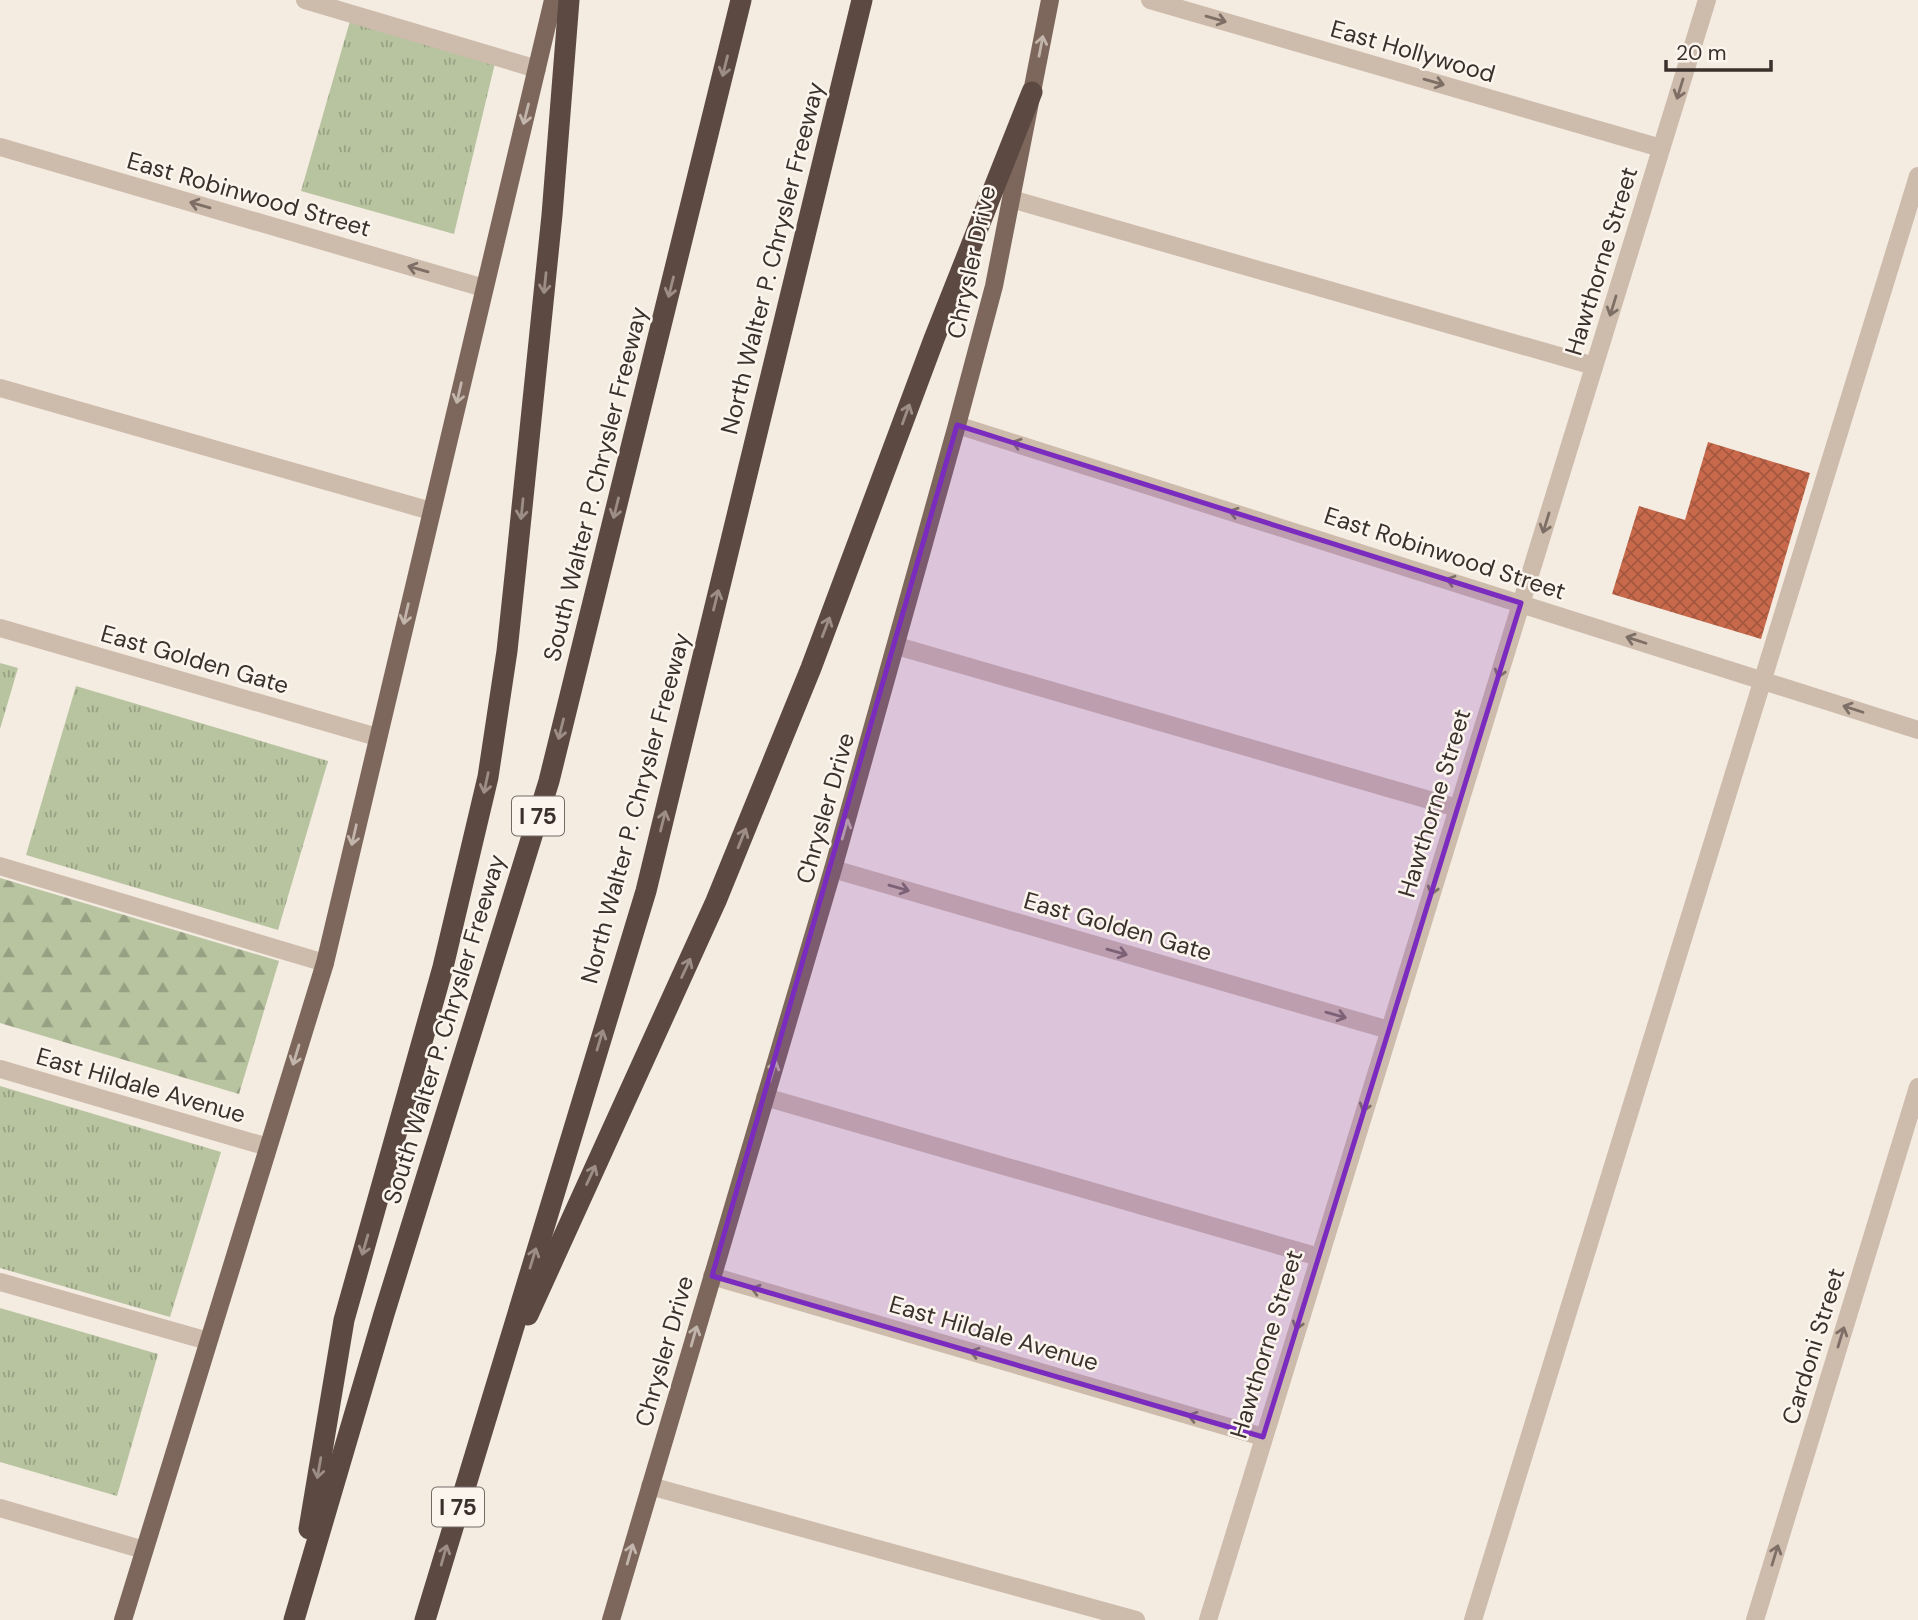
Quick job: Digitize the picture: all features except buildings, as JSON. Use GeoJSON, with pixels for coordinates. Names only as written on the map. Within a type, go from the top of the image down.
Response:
{"type":"FeatureCollection","features":[{"type":"Feature","properties":{"kind":"highway"},"geometry":{"type":"LineString","coordinates":[[293,1620],[344,1320],[443,967],[488,778],[507,651],[516,566],[552,215],[569,0]]}},
{"type":"Feature","properties":{"kind":"highway","name":"South Walter P. Chrysler Freeway"},"geometry":{"type":"LineString","coordinates":[[293,1620],[388,1301],[549,781],[741,0]]}},
{"type":"Feature","properties":{"kind":"highway","name":"North Walter P. Chrysler Freeway"},"geometry":{"type":"LineString","coordinates":[[425,1620],[646,891],[862,0]]}},
{"type":"Feature","properties":{"kind":"highway"},"geometry":{"type":"LineString","coordinates":[[492,1393],[716,901],[811,668],[934,340],[1032,92]]}},
{"type":"Feature","properties":{"kind":"main road"},"geometry":{"type":"LineString","coordinates":[[122,1620],[325,963],[554,0]]}},
{"type":"Feature","properties":{"kind":"main road","name":"Chrysler Drive"},"geometry":{"type":"LineString","coordinates":[[611,1620],[833,869],[957,425],[994,286],[1050,0]]}},
{"type":"Feature","properties":{"kind":"street"},"geometry":{"type":"LineString","coordinates":[[305,0],[537,69]]}},
{"type":"Feature","properties":{"kind":"street","name":"East Hollywood"},"geometry":{"type":"LineString","coordinates":[[1150,0],[1661,148]]}},
{"type":"Feature","properties":{"kind":"street","name":"Hawthorne Street"},"geometry":{"type":"LineString","coordinates":[[1208,1620],[1707,0]]}},
{"type":"Feature","properties":{"kind":"street","name":"East Robinwood Street"},"geometry":{"type":"LineString","coordinates":[[0,148],[484,288]]}},
{"type":"Feature","properties":{"kind":"street"},"geometry":{"type":"LineString","coordinates":[[1473,1620],[1918,176]]}},
{"type":"Feature","properties":{"kind":"street"},"geometry":{"type":"LineString","coordinates":[[1011,199],[1594,366]]}},
{"type":"Feature","properties":{"kind":"street"},"geometry":{"type":"LineString","coordinates":[[0,388],[431,511]]}},
{"type":"Feature","properties":{"kind":"street","name":"East Robinwood Street"},"geometry":{"type":"LineString","coordinates":[[957,425],[1918,730]]}},
{"type":"Feature","properties":{"kind":"street","name":"East Golden Gate"},"geometry":{"type":"LineString","coordinates":[[0,628],[377,737]]}},
{"type":"Feature","properties":{"kind":"street"},"geometry":{"type":"LineString","coordinates":[[897,646],[1457,808]]}},
{"type":"Feature","properties":{"kind":"street"},"geometry":{"type":"LineString","coordinates":[[0,866],[325,963]]}},
{"type":"Feature","properties":{"kind":"street","name":"East Golden Gate"},"geometry":{"type":"LineString","coordinates":[[833,869],[1389,1030]]}},
{"type":"Feature","properties":{"kind":"street","name":"East Hildale Avenue"},"geometry":{"type":"LineString","coordinates":[[0,1069],[268,1147]]}},
{"type":"Feature","properties":{"kind":"street","name":"Cardoni Street"},"geometry":{"type":"LineString","coordinates":[[1755,1620],[1918,1087]]}},
{"type":"Feature","properties":{"kind":"street"},"geometry":{"type":"LineString","coordinates":[[765,1097],[1319,1257]]}},
{"type":"Feature","properties":{"kind":"street","name":"East Hildale Avenue"},"geometry":{"type":"LineString","coordinates":[[712,1276],[1264,1437]]}},
{"type":"Feature","properties":{"kind":"street"},"geometry":{"type":"LineString","coordinates":[[0,1282],[208,1341]]}},
{"type":"Feature","properties":{"kind":"street"},"geometry":{"type":"LineString","coordinates":[[650,1486],[1136,1620]]}},
{"type":"Feature","properties":{"kind":"street"},"geometry":{"type":"LineString","coordinates":[[0,1508],[144,1550]]}},
{"type":"Feature","properties":{"kind":"highlighted area"},"geometry":{"type":"Polygon","coordinates":[[[957,425],[1521,603],[1263,1437],[712,1276],[957,425]]]}},
{"type":"Feature","properties":{"kind":"green space"},"geometry":{"type":"Polygon","coordinates":[[[350,21],[495,63],[454,234],[301,191],[350,21]]]}},
{"type":"Feature","properties":{"kind":"green space"},"geometry":{"type":"Polygon","coordinates":[[[0,663],[18,668],[0,729],[0,663]]]}},
{"type":"Feature","properties":{"kind":"green space"},"geometry":{"type":"Polygon","coordinates":[[[76,686],[328,761],[278,930],[26,855],[76,686]]]}},
{"type":"Feature","properties":{"kind":"green space"},"geometry":{"type":"Polygon","coordinates":[[[0,878],[279,961],[239,1094],[0,1023],[0,878]]]}},
{"type":"Feature","properties":{"kind":"green space"},"geometry":{"type":"Polygon","coordinates":[[[0,1086],[221,1152],[170,1317],[0,1268],[0,1086]]]}},
{"type":"Feature","properties":{"kind":"green space"},"geometry":{"type":"Polygon","coordinates":[[[0,1308],[158,1354],[117,1496],[0,1462],[0,1308]]]}}]}
